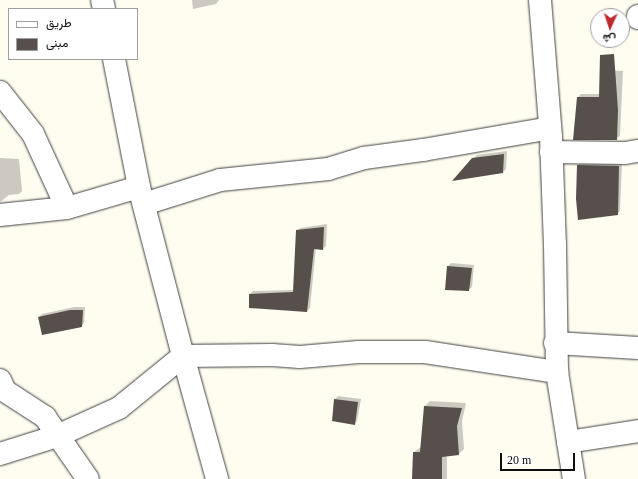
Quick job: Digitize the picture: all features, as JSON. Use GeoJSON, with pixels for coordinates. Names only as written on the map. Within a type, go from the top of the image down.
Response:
{"type":"FeatureCollection","features":[{"type":"Feature","properties":{"kind":"street"},"geometry":{"type":"LineString","coordinates":[[540,0],[550,128],[555,244],[555,343],[557,372],[574,479]]}},
{"type":"Feature","properties":{"kind":"street"},"geometry":{"type":"LineString","coordinates":[[114,60],[142,196],[183,356],[217,479]]}},
{"type":"Feature","properties":{"kind":"street"},"geometry":{"type":"LineString","coordinates":[[0,92],[33,134],[66,208]]}},
{"type":"Feature","properties":{"kind":"street"},"geometry":{"type":"LineString","coordinates":[[0,215],[66,208],[142,196],[220,180],[328,170],[364,158],[423,150],[550,128]]}},
{"type":"Feature","properties":{"kind":"street"},"geometry":{"type":"LineString","coordinates":[[551,152],[625,153],[638,151]]}},
{"type":"Feature","properties":{"kind":"street"},"geometry":{"type":"LineString","coordinates":[[555,343],[638,348]]}},
{"type":"Feature","properties":{"kind":"street"},"geometry":{"type":"LineString","coordinates":[[0,454],[57,436],[119,408],[183,356],[272,354],[300,357],[359,352],[425,352],[557,372]]}},
{"type":"Feature","properties":{"kind":"street"},"geometry":{"type":"LineString","coordinates":[[0,380],[5,391],[45,417],[88,479]]}},
{"type":"Feature","properties":{"kind":"street"},"geometry":{"type":"LineString","coordinates":[[568,442],[638,431]]}},
{"type":"Feature","properties":{"kind":"building"},"geometry":{"type":"Polygon","coordinates":[[[614,54],[618,110],[617,140],[573,140],[577,97],[599,97],[600,55],[614,54]]]}},
{"type":"Feature","properties":{"kind":"building"},"geometry":{"type":"Polygon","coordinates":[[[504,154],[503,173],[452,181],[472,158],[504,154]]]}},
{"type":"Feature","properties":{"kind":"building"},"geometry":{"type":"Polygon","coordinates":[[[577,165],[619,166],[618,215],[578,220],[576,199],[577,165]]]}},
{"type":"Feature","properties":{"kind":"building"},"geometry":{"type":"Polygon","coordinates":[[[324,227],[323,250],[314,249],[307,312],[249,308],[249,294],[293,292],[296,230],[324,227]]]}},
{"type":"Feature","properties":{"kind":"building"},"geometry":{"type":"Polygon","coordinates":[[[447,266],[472,268],[469,291],[445,290],[447,266]]]}},
{"type":"Feature","properties":{"kind":"building"},"geometry":{"type":"Polygon","coordinates":[[[70,310],[83,310],[82,327],[42,335],[38,317],[70,310]]]}},
{"type":"Feature","properties":{"kind":"building"},"geometry":{"type":"Polygon","coordinates":[[[334,399],[358,402],[355,425],[332,421],[334,399]]]}},
{"type":"Feature","properties":{"kind":"building"},"geometry":{"type":"Polygon","coordinates":[[[424,406],[462,408],[457,426],[459,455],[442,457],[442,479],[412,479],[413,452],[420,452],[424,406]]]}}]}
